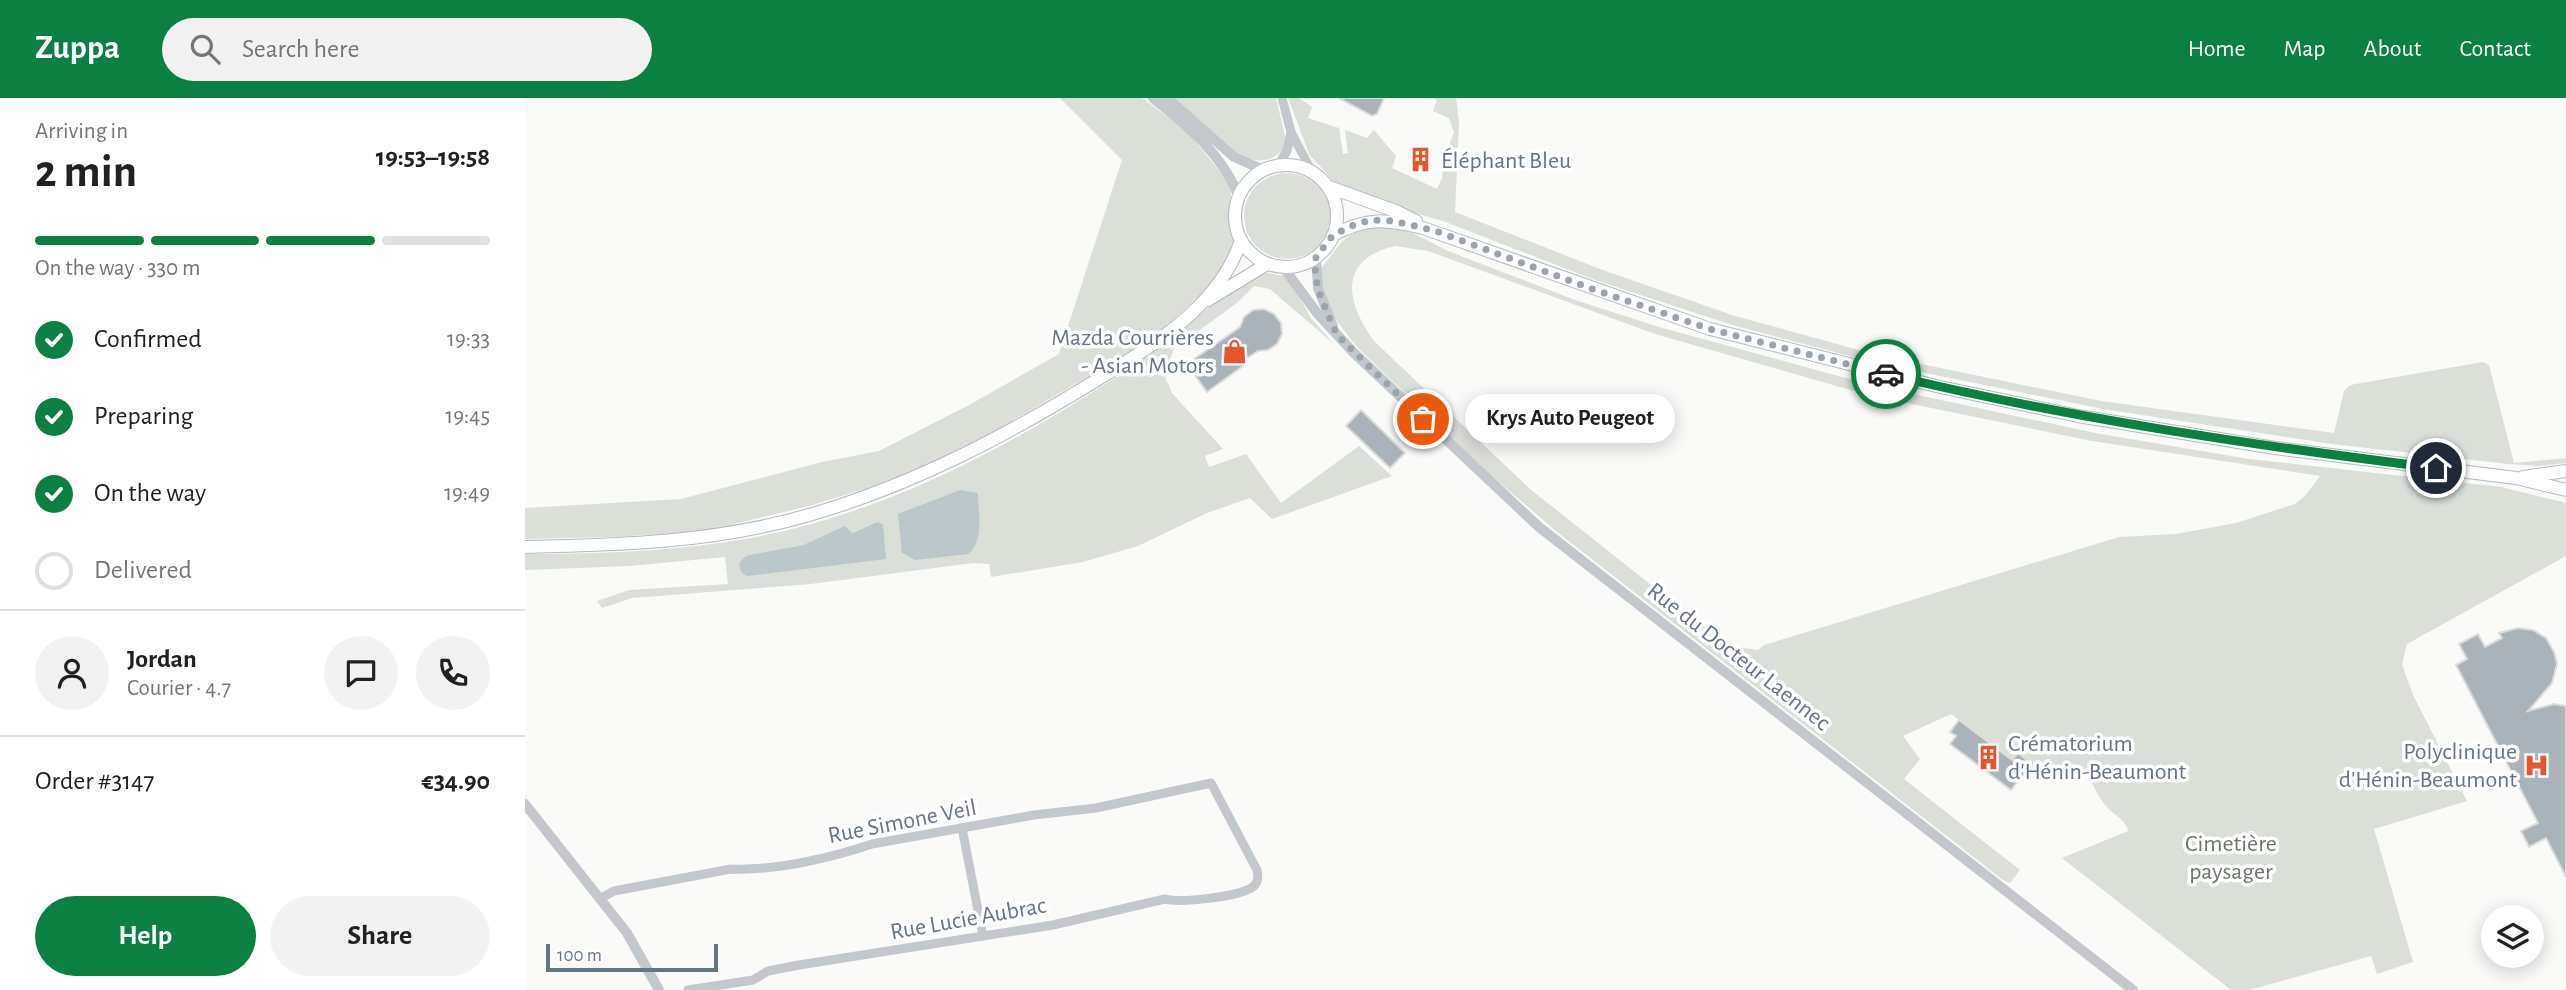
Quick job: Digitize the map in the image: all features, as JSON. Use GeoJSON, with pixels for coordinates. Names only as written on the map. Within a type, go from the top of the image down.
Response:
{"type":"FeatureCollection","features":[{"type":"Feature","properties":{"kind":"main road"},"geometry":{"type":"LineString","coordinates":[[1436,231],[1394,221],[1371,220],[1333,235],[1316,257],[1300,265],[1283,267],[1267,264],[1253,255],[1241,240],[1235,221],[1239,197],[1249,181],[1265,170],[1278,166],[1296,166],[1312,172],[1328,187],[1398,212],[1436,231],[1710,329],[1940,387],[2077,416],[2275,448],[2516,478],[2566,490]]}},
{"type":"Feature","properties":{"kind":"main road"},"geometry":{"type":"LineString","coordinates":[[1328,187],[1337,210],[1333,235]]}},
{"type":"Feature","properties":{"kind":"main road"},"geometry":{"type":"LineString","coordinates":[[1198,307],[1233,263],[1241,240]]}},
{"type":"Feature","properties":{"kind":"main road"},"geometry":{"type":"LineString","coordinates":[[525,547],[620,544],[731,532],[806,516],[875,494],[923,475],[1017,428],[1136,356],[1198,307],[1267,264]]}},
{"type":"Feature","properties":{"kind":"main road"},"geometry":{"type":"LineString","coordinates":[[2516,478],[2566,471]]}},
{"type":"Feature","properties":{"kind":"street"},"geometry":{"type":"LineString","coordinates":[[1153,98],[1198,137],[1218,159],[1239,197]]}},
{"type":"Feature","properties":{"kind":"street"},"geometry":{"type":"LineString","coordinates":[[1167,98],[1234,157],[1265,170]]}},
{"type":"Feature","properties":{"kind":"street"},"geometry":{"type":"LineString","coordinates":[[1282,98],[1291,132],[1312,172]]}},
{"type":"Feature","properties":{"kind":"street"},"geometry":{"type":"LineString","coordinates":[[1278,166],[1287,151],[1291,132]]}},
{"type":"Feature","properties":{"kind":"street","name":"Rue du Docteur Laennec"},"geometry":{"type":"LineString","coordinates":[[1316,257],[1318,288],[1337,335]]}},
{"type":"Feature","properties":{"kind":"street","name":"Rue du Docteur Laennec"},"geometry":{"type":"LineString","coordinates":[[1283,267],[1337,335],[1539,527],[2133,990]]}},
{"type":"Feature","properties":{"kind":"street","name":"Rue Simone Veil"},"geometry":{"type":"LineString","coordinates":[[601,898],[614,891],[731,869],[750,870],[846,853],[872,844],[1034,815],[1096,808],[1211,783],[1258,870],[1258,879],[1254,886]]}},
{"type":"Feature","properties":{"kind":"street"},"geometry":{"type":"LineString","coordinates":[[525,804],[601,898],[632,942],[659,990]]}},
{"type":"Feature","properties":{"kind":"street"},"geometry":{"type":"LineString","coordinates":[[962,828],[983,936]]}},
{"type":"Feature","properties":{"kind":"street","name":"Rue Lucie Aubrac"},"geometry":{"type":"LineString","coordinates":[[688,990],[753,980],[768,971],[799,965],[1053,925],[1165,899],[1175,902],[1231,894],[1254,886]]}},
{"type":"Feature","properties":{"kind":"green space"},"geometry":{"type":"Polygon","coordinates":[[[1060,98],[1142,98],[1187,131],[1228,182],[1231,192],[1229,224],[1234,244],[1228,261],[1202,294],[1166,326],[1125,355],[971,445],[925,467],[868,488],[809,506],[730,525],[677,533],[525,539],[525,508],[681,499],[822,462],[879,451],[969,405],[1059,354],[1122,160],[1060,98]]]}},
{"type":"Feature","properties":{"kind":"green space"},"geometry":{"type":"Polygon","coordinates":[[[1171,98],[1276,98],[1285,136],[1284,148],[1270,159],[1253,160],[1241,157],[1171,98]]]}},
{"type":"Feature","properties":{"kind":"green space"},"geometry":{"type":"Polygon","coordinates":[[[1288,98],[1299,98],[1312,107],[1308,118],[1339,128],[1343,154],[1348,153],[1345,130],[1367,138],[1374,130],[1396,156],[1392,168],[1437,189],[1442,178],[1444,157],[1454,133],[1449,118],[1433,111],[1437,100],[1432,98],[1456,98],[1459,121],[1455,212],[1600,269],[1735,316],[1877,355],[2101,401],[2334,433],[2344,391],[2350,385],[2483,362],[2489,365],[2514,463],[2566,458],[2566,463],[2538,466],[2508,464],[2332,444],[2103,409],[1876,363],[1732,325],[1595,280],[1443,221],[1343,192],[1309,154],[1288,98]]]}},
{"type":"Feature","properties":{"kind":"green space"},"geometry":{"type":"Polygon","coordinates":[[[1279,173],[1295,173],[1318,185],[1327,199],[1330,216],[1327,233],[1318,247],[1295,259],[1279,259],[1263,252],[1251,240],[1244,224],[1244,208],[1251,192],[1263,180],[1279,173]]]}},
{"type":"Feature","properties":{"kind":"green space","name":"Cimetière paysager"},"geometry":{"type":"Polygon","coordinates":[[[1377,228],[1413,233],[1448,251],[1575,300],[1659,327],[1871,385],[2095,433],[2249,459],[2501,487],[2566,503],[2566,556],[2407,644],[2402,664],[2413,695],[2467,801],[2374,829],[2413,962],[2377,974],[2371,956],[2249,990],[2231,990],[2062,858],[2128,831],[2125,823],[2100,798],[2087,770],[2047,775],[2019,754],[2012,760],[1951,714],[1903,736],[1920,759],[1904,779],[2020,870],[2010,883],[2003,880],[1557,532],[1485,470],[1360,350],[1326,301],[1320,279],[1321,269],[1344,240],[1363,230],[1377,228]],[[1395,246],[1377,252],[1356,271],[1352,284],[1353,297],[1357,312],[1374,341],[1530,489],[1727,645],[1758,650],[1764,645],[2119,537],[2176,534],[2236,523],[2295,504],[2305,496],[2320,476],[2092,441],[1868,395],[1655,334],[1428,251],[1395,246]]]}},
{"type":"Feature","properties":{"kind":"green space"},"geometry":{"type":"Polygon","coordinates":[[[1263,272],[1285,276],[1291,282],[1311,318],[1334,344],[1270,289],[1254,286],[1238,302],[1174,349],[1166,379],[1172,393],[1223,449],[1205,456],[1209,467],[1246,454],[1281,503],[1359,446],[1392,476],[1272,519],[1250,498],[1207,513],[1138,546],[1083,562],[991,577],[989,564],[973,563],[811,584],[632,598],[602,608],[597,601],[629,590],[728,584],[725,557],[629,566],[525,570],[525,554],[625,552],[726,542],[781,532],[886,499],[987,453],[1083,398],[1151,353],[1222,297],[1263,272]],[[877,522],[851,533],[821,537],[803,545],[749,555],[886,559],[877,522]]]}},
{"type":"Feature","properties":{"kind":"shaded area"},"geometry":{"type":"Polygon","coordinates":[[[960,490],[978,493],[979,534],[977,542],[968,554],[915,560],[902,553],[898,514],[960,490]]]}},
{"type":"Feature","properties":{"kind":"shaded area"},"geometry":{"type":"Polygon","coordinates":[[[877,522],[883,524],[886,559],[747,576],[742,573],[739,565],[743,558],[749,555],[803,545],[845,526],[852,533],[877,522]]]}},
{"type":"Feature","properties":{"kind":"building"},"geometry":{"type":"Polygon","coordinates":[[[1339,98],[1384,98],[1377,114],[1372,116],[1339,98]]]}},
{"type":"Feature","properties":{"kind":"building","name":"Mazda Courrières - Asian Motors"},"geometry":{"type":"Polygon","coordinates":[[[1264,309],[1274,314],[1281,323],[1282,334],[1277,344],[1268,350],[1258,351],[1240,363],[1243,366],[1207,392],[1187,364],[1240,327],[1244,317],[1253,310],[1264,309]]]}},
{"type":"Feature","properties":{"kind":"building"},"geometry":{"type":"Polygon","coordinates":[[[1361,410],[1405,453],[1390,468],[1346,426],[1361,410]]]}},
{"type":"Feature","properties":{"kind":"building","name":"Polyclinique d'Hénin-Beaumont"},"geometry":{"type":"Polygon","coordinates":[[[2518,628],[2533,630],[2546,638],[2557,664],[2552,683],[2528,711],[2554,704],[2566,706],[2566,877],[2546,838],[2529,847],[2521,831],[2538,823],[2456,665],[2467,659],[2459,644],[2478,634],[2485,647],[2502,638],[2499,633],[2518,628]]]}},
{"type":"Feature","properties":{"kind":"building","name":"Crématorium d'Hénin-Beaumont"},"geometry":{"type":"Polygon","coordinates":[[[1959,720],[2012,760],[2018,753],[2034,766],[2011,790],[1950,744],[1956,736],[1950,732],[1959,720]]]}},
{"type":"Feature","properties":{"kind":"way so far"},"geometry":{"type":"LineString","coordinates":[[1423,419],[1337,335],[1321,298],[1315,276],[1316,257],[1333,235],[1354,225],[1371,220],[1394,221],[1436,231],[1710,329],[1886,374]]}},
{"type":"Feature","properties":{"kind":"place","name":"Éléphant Bleu"},"geometry":{"type":"Point","coordinates":[1421,160]}},
{"type":"Feature","properties":{"kind":"place","name":"Mazda Courrières - Asian Motors"},"geometry":{"type":"Point","coordinates":[1234,351]}},
{"type":"Feature","properties":{"kind":"place","name":"Krys Auto Peugeot"},"geometry":{"type":"Point","coordinates":[1423,419]}},
{"type":"Feature","properties":{"kind":"place","name":"Crématorium d'Hénin-Beaumont"},"geometry":{"type":"Point","coordinates":[1988,757]}},
{"type":"Feature","properties":{"kind":"place","name":"Polyclinique d'Hénin-Beaumont"},"geometry":{"type":"Point","coordinates":[2537,765]}},
{"type":"Feature","properties":{"kind":"route"},"geometry":{"type":"LineString","coordinates":[[1886,374],[2077,416],[2275,448],[2436,468]]}}]}
